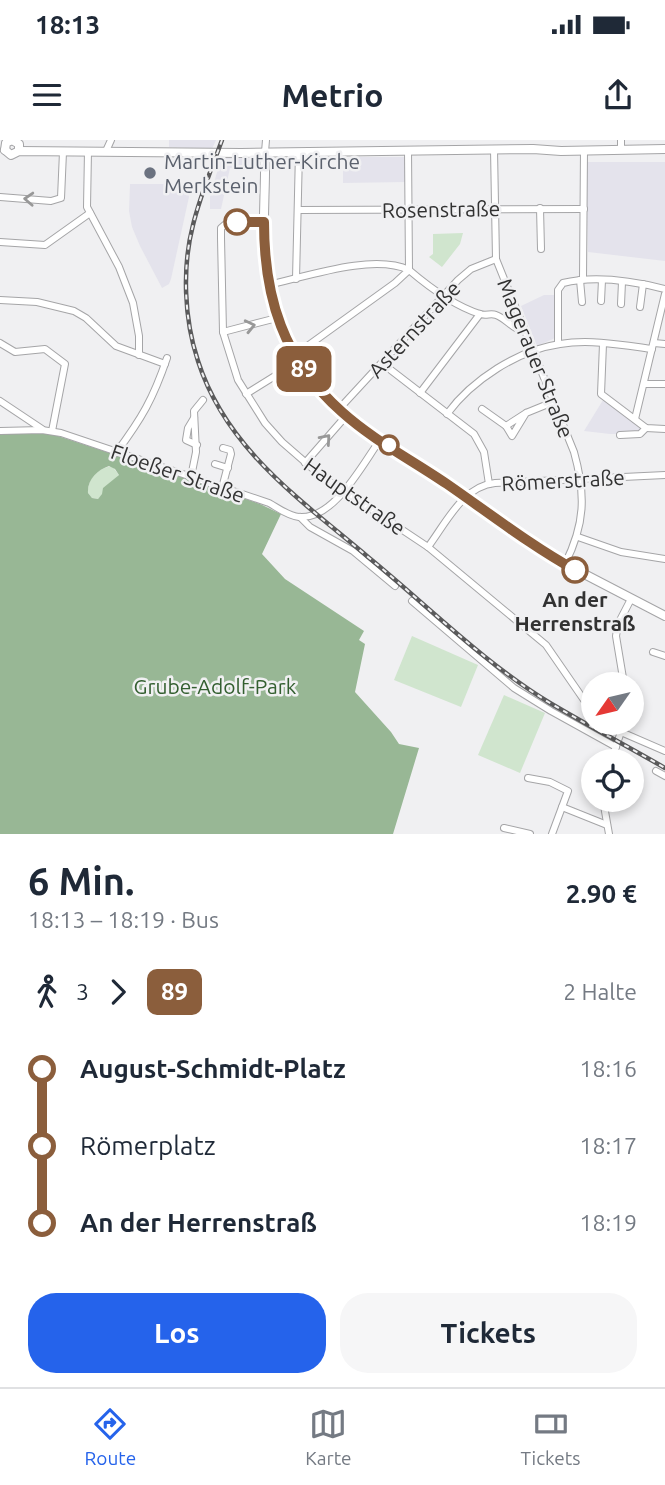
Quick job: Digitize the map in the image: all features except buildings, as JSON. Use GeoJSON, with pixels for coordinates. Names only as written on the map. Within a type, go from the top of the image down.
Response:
{"type":"FeatureCollection","features":[{"type":"Feature","properties":{"kind":"main road"},"geometry":{"type":"LineString","coordinates":[[19,151],[19,144],[12,140],[6,143],[2,150],[12,155],[19,151],[299,152],[494,149],[521,144],[561,151],[621,144],[665,149]]}},
{"type":"Feature","properties":{"kind":"main road"},"geometry":{"type":"LineString","coordinates":[[265,152],[264,222],[268,285],[278,318],[297,358],[313,382],[343,413],[380,440],[565,564],[665,616]]}},
{"type":"Feature","properties":{"kind":"street"},"geometry":{"type":"LineString","coordinates":[[106,151],[111,140]]}},
{"type":"Feature","properties":{"kind":"street"},"geometry":{"type":"LineString","coordinates":[[265,152],[266,140]]}},
{"type":"Feature","properties":{"kind":"street","name":"Magerauer Straße"},"geometry":{"type":"LineString","coordinates":[[494,149],[496,259],[574,452],[581,480],[582,511],[578,537],[565,564]]}},
{"type":"Feature","properties":{"kind":"street"},"geometry":{"type":"LineString","coordinates":[[582,302],[583,149]]}},
{"type":"Feature","properties":{"kind":"street"},"geometry":{"type":"LineString","coordinates":[[246,394],[297,358],[409,270],[408,150]]}},
{"type":"Feature","properties":{"kind":"street"},"geometry":{"type":"LineString","coordinates":[[88,151],[87,195],[90,214],[119,267],[133,303],[139,336],[139,355]]}},
{"type":"Feature","properties":{"kind":"street"},"geometry":{"type":"LineString","coordinates":[[0,197],[51,201],[61,198],[63,152]]}},
{"type":"Feature","properties":{"kind":"street"},"geometry":{"type":"LineString","coordinates":[[296,279],[299,152]]}},
{"type":"Feature","properties":{"kind":"street"},"geometry":{"type":"LineString","coordinates":[[540,208],[541,249]]}},
{"type":"Feature","properties":{"kind":"street","name":"Rosenstraße"},"geometry":{"type":"LineString","coordinates":[[298,210],[584,209]]}},
{"type":"Feature","properties":{"kind":"street"},"geometry":{"type":"LineString","coordinates":[[0,242],[45,244],[90,214]]}},
{"type":"Feature","properties":{"kind":"street","name":"Hauptstraße"},"geometry":{"type":"LineString","coordinates":[[264,222],[223,224],[221,238],[223,332],[238,380],[265,423],[305,463],[428,547],[546,645],[581,696]]}},
{"type":"Feature","properties":{"kind":"street","name":"Asternstraße"},"geometry":{"type":"LineString","coordinates":[[305,463],[383,364],[444,295],[471,269],[496,259]]}},
{"type":"Feature","properties":{"kind":"street"},"geometry":{"type":"LineString","coordinates":[[268,285],[351,265],[399,266],[409,270],[430,287],[480,314],[497,315],[516,329],[525,331]]}},
{"type":"Feature","properties":{"kind":"street"},"geometry":{"type":"LineString","coordinates":[[601,301],[602,280]]}},
{"type":"Feature","properties":{"kind":"street"},"geometry":{"type":"LineString","coordinates":[[558,344],[558,290],[563,283],[602,280],[643,285],[665,291],[635,419]]}},
{"type":"Feature","properties":{"kind":"street"},"geometry":{"type":"LineString","coordinates":[[621,304],[622,282]]}},
{"type":"Feature","properties":{"kind":"street"},"geometry":{"type":"LineString","coordinates":[[640,307],[643,285]]}},
{"type":"Feature","properties":{"kind":"street"},"geometry":{"type":"LineString","coordinates":[[0,300],[37,302],[74,311],[86,318],[116,346],[166,361],[158,386],[141,419],[116,453]]}},
{"type":"Feature","properties":{"kind":"street"},"geometry":{"type":"LineString","coordinates":[[420,393],[480,314]]}},
{"type":"Feature","properties":{"kind":"street"},"geometry":{"type":"LineString","coordinates":[[223,332],[278,318]]}},
{"type":"Feature","properties":{"kind":"street"},"geometry":{"type":"LineString","coordinates":[[0,343],[19,352],[45,349],[65,364],[52,431]]}},
{"type":"Feature","properties":{"kind":"street"},"geometry":{"type":"LineString","coordinates":[[447,414],[461,396],[493,371],[558,344],[665,344]]}},
{"type":"Feature","properties":{"kind":"street"},"geometry":{"type":"LineString","coordinates":[[603,344],[601,390],[604,397],[646,428],[665,429]]}},
{"type":"Feature","properties":{"kind":"street"},"geometry":{"type":"LineString","coordinates":[[383,364],[469,429],[480,441],[488,466],[489,484]]}},
{"type":"Feature","properties":{"kind":"street"},"geometry":{"type":"LineString","coordinates":[[645,384],[665,384]]}},
{"type":"Feature","properties":{"kind":"street"},"geometry":{"type":"LineString","coordinates":[[191,477],[197,445],[195,408],[204,400]]}},
{"type":"Feature","properties":{"kind":"street"},"geometry":{"type":"LineString","coordinates":[[0,401],[42,430]]}},
{"type":"Feature","properties":{"kind":"street"},"geometry":{"type":"LineString","coordinates":[[506,426],[553,402]]}},
{"type":"Feature","properties":{"kind":"street"},"geometry":{"type":"LineString","coordinates":[[482,409],[506,426],[512,436],[526,414]]}},
{"type":"Feature","properties":{"kind":"street"},"geometry":{"type":"LineString","coordinates":[[194,418],[188,428],[186,440],[197,445]]}},
{"type":"Feature","properties":{"kind":"street"},"geometry":{"type":"LineString","coordinates":[[620,435],[640,434],[646,428]]}},
{"type":"Feature","properties":{"kind":"street","name":"Floeßer Straße"},"geometry":{"type":"LineString","coordinates":[[0,431],[52,431],[300,517],[310,527],[353,551],[395,586]]}},
{"type":"Feature","properties":{"kind":"street"},"geometry":{"type":"LineString","coordinates":[[300,517],[310,517],[322,512],[344,490],[380,440]]}},
{"type":"Feature","properties":{"kind":"street"},"geometry":{"type":"LineString","coordinates":[[222,448],[231,452],[222,488]]}},
{"type":"Feature","properties":{"kind":"street"},"geometry":{"type":"LineString","coordinates":[[215,464],[228,468]]}},
{"type":"Feature","properties":{"kind":"street","name":"Römerstraße"},"geometry":{"type":"LineString","coordinates":[[466,497],[475,488],[489,484],[665,475]]}},
{"type":"Feature","properties":{"kind":"street"},"geometry":{"type":"LineString","coordinates":[[428,547],[466,497]]}},
{"type":"Feature","properties":{"kind":"street"},"geometry":{"type":"LineString","coordinates":[[578,537],[621,552],[665,559]]}},
{"type":"Feature","properties":{"kind":"street"},"geometry":{"type":"LineString","coordinates":[[622,672],[616,636],[618,624],[631,599]]}},
{"type":"Feature","properties":{"kind":"street"},"geometry":{"type":"LineString","coordinates":[[412,601],[514,688],[617,747],[620,735]]}},
{"type":"Feature","properties":{"kind":"street"},"geometry":{"type":"LineString","coordinates":[[653,652],[665,656]]}},
{"type":"Feature","properties":{"kind":"street"},"geometry":{"type":"LineString","coordinates":[[628,735],[665,751]]}},
{"type":"Feature","properties":{"kind":"street"},"geometry":{"type":"LineString","coordinates":[[656,771],[665,776]]}},
{"type":"Feature","properties":{"kind":"street"},"geometry":{"type":"LineString","coordinates":[[528,778],[550,782],[568,790],[552,834]]}},
{"type":"Feature","properties":{"kind":"street"},"geometry":{"type":"LineString","coordinates":[[562,807],[607,825]]}},
{"type":"Feature","properties":{"kind":"street"},"geometry":{"type":"LineString","coordinates":[[605,812],[609,834]]}},
{"type":"Feature","properties":{"kind":"street"},"geometry":{"type":"LineString","coordinates":[[504,828],[530,834]]}},
{"type":"Feature","properties":{"kind":"shaded area"},"geometry":{"type":"Polygon","coordinates":[[[169,140],[216,140],[212,149],[169,147],[169,140]]]}},
{"type":"Feature","properties":{"kind":"shaded area"},"geometry":{"type":"Polygon","coordinates":[[[351,157],[406,157],[406,182],[343,183],[343,160],[351,157]]]}},
{"type":"Feature","properties":{"kind":"shaded area"},"geometry":{"type":"Polygon","coordinates":[[[221,158],[255,158],[255,164],[252,164],[252,169],[230,168],[221,209],[210,209],[210,197],[221,158]]]}},
{"type":"Feature","properties":{"kind":"shaded area"},"geometry":{"type":"Polygon","coordinates":[[[586,162],[665,162],[665,261],[588,252],[586,162]]]}},
{"type":"Feature","properties":{"kind":"shaded area"},"geometry":{"type":"Polygon","coordinates":[[[130,184],[187,184],[189,197],[171,279],[169,284],[162,288],[132,227],[129,211],[130,184]]]}},
{"type":"Feature","properties":{"kind":"shaded area"},"geometry":{"type":"Polygon","coordinates":[[[544,295],[555,295],[555,338],[537,346],[521,306],[544,295]]]}},
{"type":"Feature","properties":{"kind":"shaded area"},"geometry":{"type":"Polygon","coordinates":[[[603,400],[641,428],[640,434],[584,431],[603,400]]]}},
{"type":"Feature","properties":{"kind":"green space"},"geometry":{"type":"Polygon","coordinates":[[[463,233],[460,244],[442,267],[429,257],[433,254],[433,234],[463,233]]]}},
{"type":"Feature","properties":{"kind":"green space","name":"Grube-Adolf-Park"},"geometry":{"type":"Polygon","coordinates":[[[0,432],[46,432],[192,480],[281,514],[262,554],[285,579],[364,631],[359,640],[365,644],[355,692],[399,744],[419,748],[393,834],[0,834],[0,432]],[[109,466],[94,476],[88,488],[92,498],[98,499],[103,488],[119,475],[109,466]]]}},
{"type":"Feature","properties":{"kind":"green space"},"geometry":{"type":"Polygon","coordinates":[[[112,466],[119,475],[98,499],[92,498],[88,493],[91,479],[102,469],[112,466]]]}},
{"type":"Feature","properties":{"kind":"green space"},"geometry":{"type":"Polygon","coordinates":[[[412,636],[478,665],[461,707],[394,680],[412,636]]]}},
{"type":"Feature","properties":{"kind":"green space"},"geometry":{"type":"Polygon","coordinates":[[[504,695],[545,713],[520,773],[478,755],[504,695]]]}},
{"type":"Feature","properties":{"kind":"railway"},"geometry":{"type":"LineString","coordinates":[[222,140],[189,241],[186,293],[187,311],[198,361],[227,421],[268,471],[479,652],[550,703],[665,768]]}},
{"type":"Feature","properties":{"kind":"bus line","name":"89"},"geometry":{"type":"LineString","coordinates":[[237,222],[264,222],[268,285],[278,318],[295,355],[327,398],[380,440],[575,570]]}},
{"type":"Feature","properties":{"kind":"place","name":"Martin-Luther-Kirche Merkstein"},"geometry":{"type":"Point","coordinates":[150,173]}},
{"type":"Feature","properties":{"kind":"place","name":"An der Herrenstraß"},"geometry":{"type":"Point","coordinates":[575,570]}}]}
